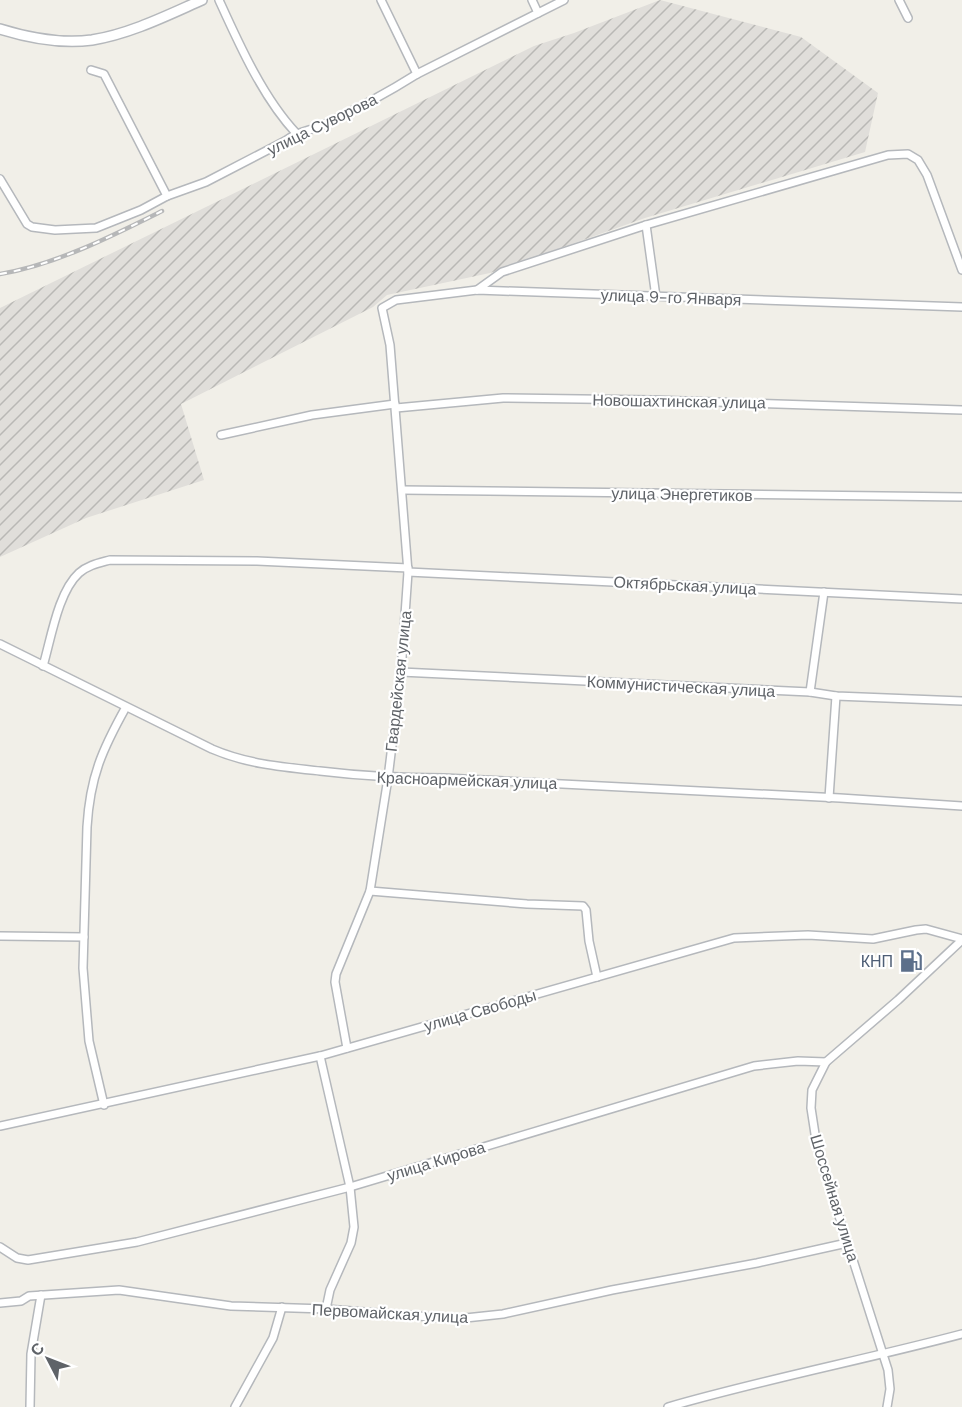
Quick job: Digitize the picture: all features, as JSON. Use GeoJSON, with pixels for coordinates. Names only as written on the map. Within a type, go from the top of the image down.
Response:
{"type":"FeatureCollection","features":[{"type":"Feature","properties":{"kind":"street"},"geometry":{"type":"LineString","coordinates":[[0,29],[60,41],[92,40],[124,32],[202,0]]}},
{"type":"Feature","properties":{"kind":"street"},"geometry":{"type":"LineString","coordinates":[[219,0],[258,78],[284,120],[296,133]]}},
{"type":"Feature","properties":{"kind":"street"},"geometry":{"type":"LineString","coordinates":[[381,0],[417,74]]}},
{"type":"Feature","properties":{"kind":"street"},"geometry":{"type":"LineString","coordinates":[[532,0],[538,13]]}},
{"type":"Feature","properties":{"kind":"street","name":"улица Суворова"},"geometry":{"type":"LineString","coordinates":[[0,178],[27,224],[40,229],[96,228],[141,210],[166,196],[206,182],[296,133],[321,126],[417,74],[564,0]]}},
{"type":"Feature","properties":{"kind":"street"},"geometry":{"type":"LineString","coordinates":[[899,0],[909,18]]}},
{"type":"Feature","properties":{"kind":"street"},"geometry":{"type":"LineString","coordinates":[[91,70],[104,74],[166,196]]}},
{"type":"Feature","properties":{"kind":"street"},"geometry":{"type":"LineString","coordinates":[[477,290],[502,272],[646,225],[888,155],[908,154],[918,160],[927,175],[962,270]]}},
{"type":"Feature","properties":{"kind":"street"},"geometry":{"type":"LineString","coordinates":[[646,225],[656,297]]}},
{"type":"Feature","properties":{"kind":"street","name":"улица 9-го Января"},"geometry":{"type":"LineString","coordinates":[[382,308],[396,300],[477,290],[962,307]]}},
{"type":"Feature","properties":{"kind":"street","name":"Гвардейская улица"},"geometry":{"type":"LineString","coordinates":[[347,1048],[336,993],[336,974],[370,891],[388,778],[401,672],[408,570],[390,345],[382,308]]}},
{"type":"Feature","properties":{"kind":"street","name":"Новошахтинская улица"},"geometry":{"type":"LineString","coordinates":[[221,435],[312,415],[503,398],[665,400],[962,410]]}},
{"type":"Feature","properties":{"kind":"street","name":"улица Энергетиков"},"geometry":{"type":"LineString","coordinates":[[402,490],[962,497]]}},
{"type":"Feature","properties":{"kind":"street","name":"Октябрьская улица"},"geometry":{"type":"LineString","coordinates":[[43,666],[64,594],[78,573],[110,560],[257,561],[962,599]]}},
{"type":"Feature","properties":{"kind":"street"},"geometry":{"type":"LineString","coordinates":[[810,692],[824,592]]}},
{"type":"Feature","properties":{"kind":"street","name":"Красноармейская улица"},"geometry":{"type":"LineString","coordinates":[[0,644],[212,749],[240,760],[269,766],[388,778],[444,778],[962,806]]}},
{"type":"Feature","properties":{"kind":"street","name":"Коммунистическая улица"},"geometry":{"type":"LineString","coordinates":[[401,672],[962,701]]}},
{"type":"Feature","properties":{"kind":"street"},"geometry":{"type":"LineString","coordinates":[[829,798],[836,696]]}},
{"type":"Feature","properties":{"kind":"street"},"geometry":{"type":"LineString","coordinates":[[104,1105],[89,1041],[83,968],[87,827],[92,782],[98,763],[126,707]]}},
{"type":"Feature","properties":{"kind":"street"},"geometry":{"type":"LineString","coordinates":[[370,891],[527,904],[583,906],[586,910],[589,941],[597,976]]}},
{"type":"Feature","properties":{"kind":"street","name":"улица Свободы"},"geometry":{"type":"LineString","coordinates":[[0,1126],[320,1056],[734,938],[808,935],[873,939],[926,929],[962,940]]}},
{"type":"Feature","properties":{"kind":"street"},"geometry":{"type":"LineString","coordinates":[[0,936],[84,937]]}},
{"type":"Feature","properties":{"kind":"street","name":"Шоссейная улица"},"geometry":{"type":"LineString","coordinates":[[887,1407],[890,1389],[888,1370],[817,1148],[811,1108],[812,1090],[826,1062],[898,1000],[962,940]]}},
{"type":"Feature","properties":{"kind":"street"},"geometry":{"type":"LineString","coordinates":[[320,1056],[354,1210],[353,1235],[330,1290],[326,1309]]}},
{"type":"Feature","properties":{"kind":"street","name":"улица Кирова"},"geometry":{"type":"LineString","coordinates":[[0,1247],[16,1257],[28,1260],[137,1242],[350,1187],[754,1066],[798,1061],[826,1062]]}},
{"type":"Feature","properties":{"kind":"street","name":"Первомайская улица"},"geometry":{"type":"LineString","coordinates":[[0,1303],[21,1301],[29,1296],[118,1290],[231,1306],[326,1309],[456,1319],[503,1314],[847,1243]]}},
{"type":"Feature","properties":{"kind":"street"},"geometry":{"type":"LineString","coordinates":[[30,1407],[32,1354],[41,1295]]}},
{"type":"Feature","properties":{"kind":"street"},"geometry":{"type":"LineString","coordinates":[[235,1407],[273,1338],[282,1307]]}},
{"type":"Feature","properties":{"kind":"street"},"geometry":{"type":"LineString","coordinates":[[668,1407],[741,1386],[884,1355],[962,1334]]}},
{"type":"Feature","properties":{"kind":"shaded area"},"geometry":{"type":"Polygon","coordinates":[[[660,0],[801,37],[878,93],[865,152],[645,218],[490,273],[387,295],[373,307],[181,404],[204,480],[86,518],[0,557],[0,308],[534,46],[660,0]]]}},
{"type":"Feature","properties":{"kind":"railway"},"geometry":{"type":"LineString","coordinates":[[0,274],[62,257],[162,211]]}},
{"type":"Feature","properties":{"kind":"place","name":"КНП"},"geometry":{"type":"Point","coordinates":[911,961]}}]}
